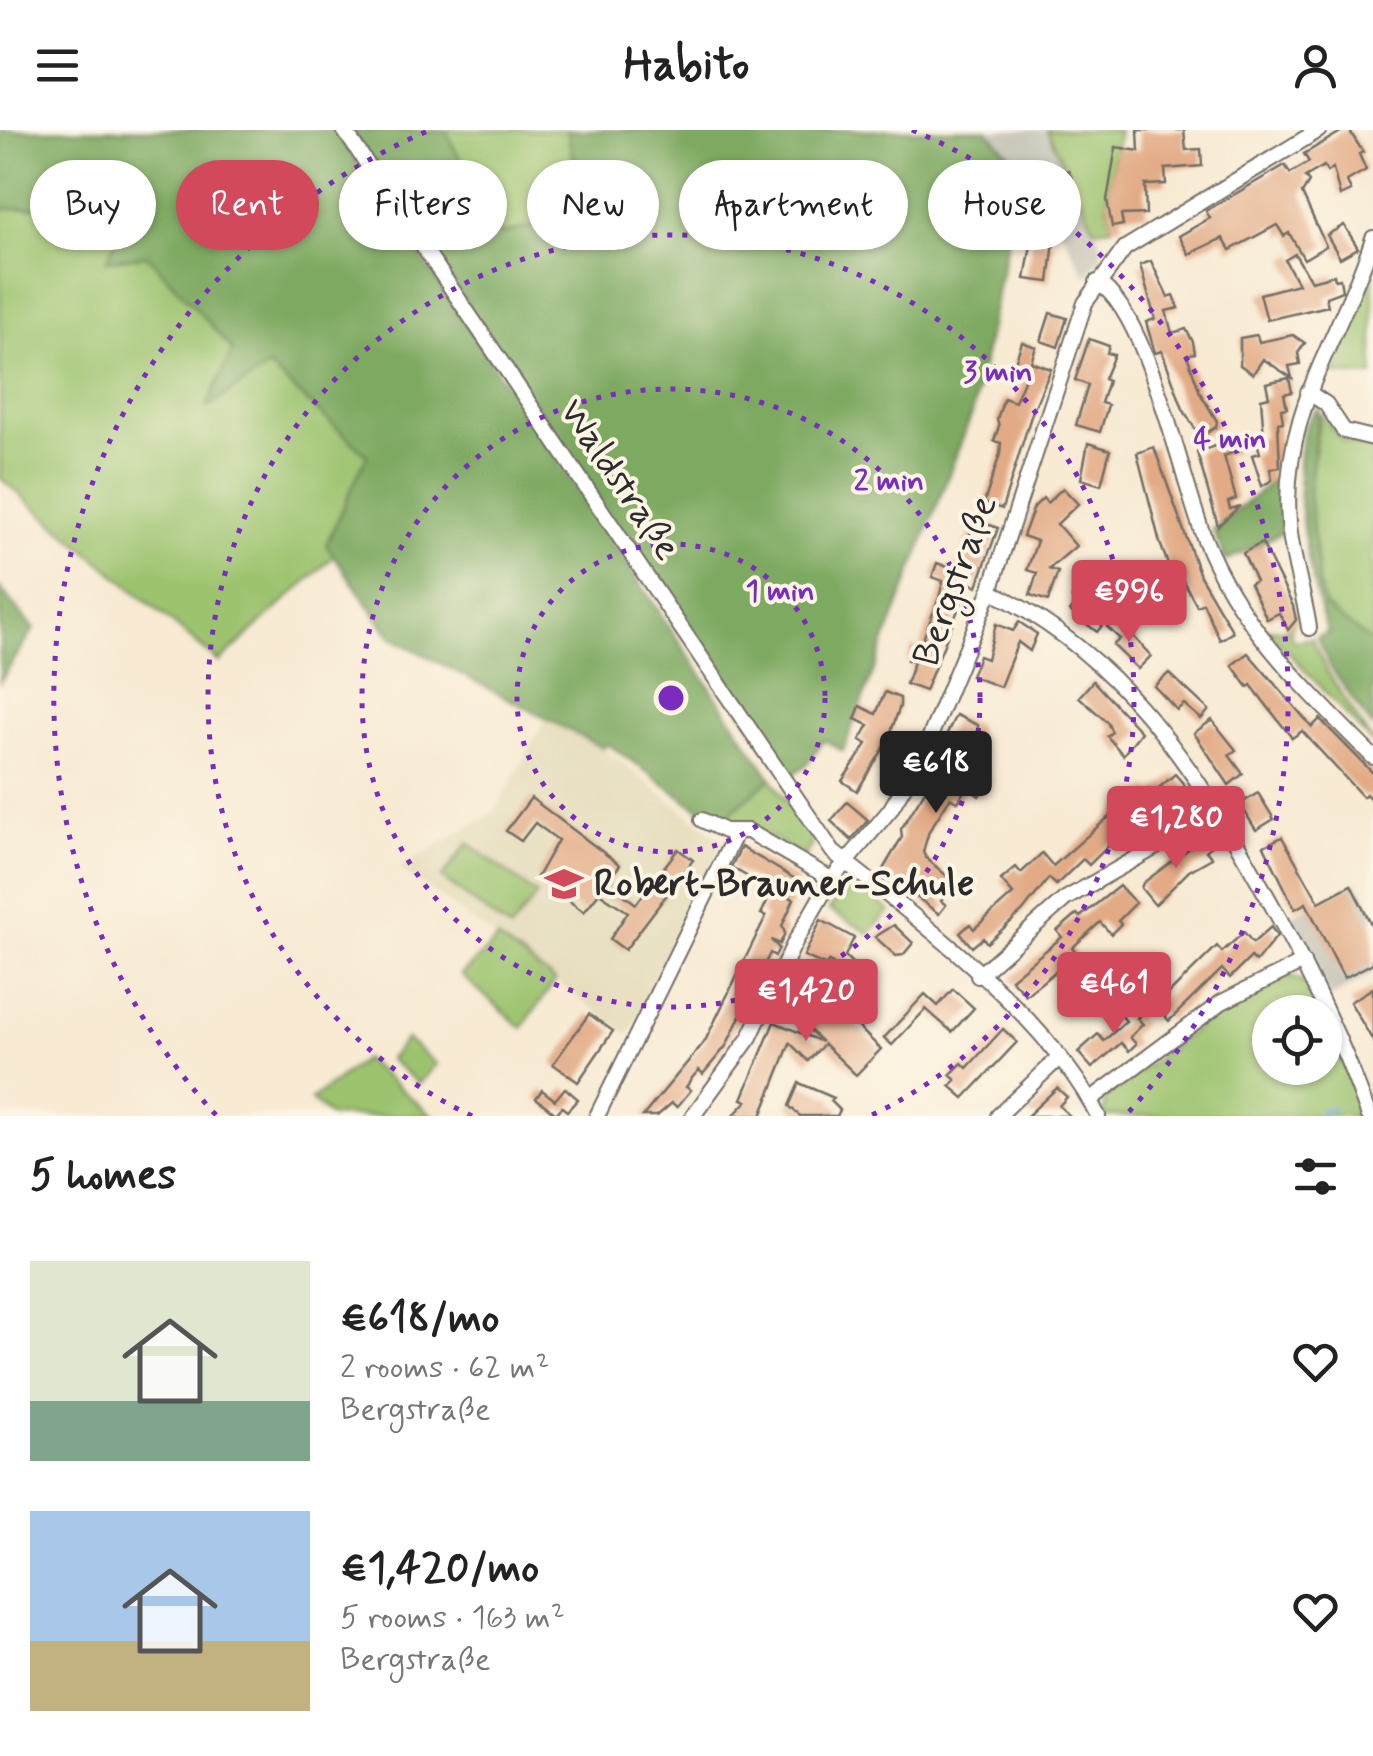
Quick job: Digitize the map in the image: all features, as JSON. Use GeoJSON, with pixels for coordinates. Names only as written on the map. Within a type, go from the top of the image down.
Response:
{"type":"FeatureCollection","features":[{"type":"Feature","properties":{"kind":"street","name":"Waldstraße"},"geometry":{"type":"LineString","coordinates":[[344,130],[833,852],[866,874],[1060,1057],[1098,1116]]}},
{"type":"Feature","properties":{"kind":"street","name":"Bergstraße"},"geometry":{"type":"LineString","coordinates":[[694,1116],[750,1037],[794,942],[832,880],[908,782],[942,714],[990,591],[1085,303],[1097,282],[1116,255],[1148,232],[1319,130]]}},
{"type":"Feature","properties":{"kind":"street"},"geometry":{"type":"LineString","coordinates":[[1309,628],[1292,550],[1288,495],[1296,430],[1308,392],[1373,238]]}},
{"type":"Feature","properties":{"kind":"street"},"geometry":{"type":"LineString","coordinates":[[1097,282],[1114,292],[1133,324],[1203,536],[1234,599],[1281,662],[1373,757]]}},
{"type":"Feature","properties":{"kind":"street"},"geometry":{"type":"LineString","coordinates":[[1308,392],[1326,404],[1344,431],[1373,438]]}},
{"type":"Feature","properties":{"kind":"street"},"geometry":{"type":"LineString","coordinates":[[990,591],[1032,613],[1107,672],[1166,733],[1219,811],[1303,962],[1369,1116]]}},
{"type":"Feature","properties":{"kind":"street"},"geometry":{"type":"LineString","coordinates":[[978,976],[1065,899],[1219,811]]}},
{"type":"Feature","properties":{"kind":"street"},"geometry":{"type":"LineString","coordinates":[[702,820],[717,829],[748,831],[832,880]]}},
{"type":"Feature","properties":{"kind":"street"},"geometry":{"type":"LineString","coordinates":[[597,1116],[737,832]]}},
{"type":"Feature","properties":{"kind":"street"},"geometry":{"type":"LineString","coordinates":[[1090,1100],[1222,1002],[1303,962]]}},
{"type":"Feature","properties":{"kind":"street"},"geometry":{"type":"LineString","coordinates":[[998,1116],[1060,1057]]}},
{"type":"Feature","properties":{"kind":"shaded area"},"geometry":{"type":"Polygon","coordinates":[[[987,130],[1047,130],[1061,160],[1015,160],[987,130]]]}},
{"type":"Feature","properties":{"kind":"shaded area"},"geometry":{"type":"Polygon","coordinates":[[[1081,201],[1099,238],[1102,254],[1086,277],[1072,250],[1081,250],[1081,201]]]}},
{"type":"Feature","properties":{"kind":"shaded area","name":"Robert-Brauner-Schule"},"geometry":{"type":"Polygon","coordinates":[[[546,718],[603,748],[724,842],[629,1035],[400,868],[496,810],[546,718]]]}},
{"type":"Feature","properties":{"kind":"shaded area"},"geometry":{"type":"Polygon","coordinates":[[[1356,882],[1373,907],[1373,973],[1328,995],[1288,917],[1356,882]]]}},
{"type":"Feature","properties":{"kind":"green space"},"geometry":{"type":"Polygon","coordinates":[[[0,130],[335,130],[355,160],[339,160],[339,250],[416,250],[771,778],[718,823],[608,744],[603,748],[392,638],[326,545],[367,455],[269,367],[206,408],[233,350],[148,256],[107,260],[111,250],[156,250],[156,160],[30,160],[30,208],[0,209],[0,130]]]}},
{"type":"Feature","properties":{"kind":"green space"},"geometry":{"type":"Polygon","coordinates":[[[350,130],[446,131],[460,160],[370,160],[350,130]]]}},
{"type":"Feature","properties":{"kind":"green space"},"geometry":{"type":"Polygon","coordinates":[[[396,130],[567,130],[574,160],[527,160],[527,228],[507,232],[507,160],[460,160],[446,131],[396,130]]]}},
{"type":"Feature","properties":{"kind":"green space"},"geometry":{"type":"Polygon","coordinates":[[[567,130],[987,130],[1015,160],[928,160],[928,250],[1005,250],[973,411],[843,751],[824,740],[806,765],[787,778],[431,250],[507,250],[507,233],[527,228],[527,250],[659,250],[659,160],[574,160],[567,130]]]}},
{"type":"Feature","properties":{"kind":"green space"},"geometry":{"type":"Polygon","coordinates":[[[1047,130],[1119,130],[1107,200],[1112,227],[1095,229],[1081,200],[1081,160],[1062,160],[1047,130]]]}},
{"type":"Feature","properties":{"kind":"green space"},"geometry":{"type":"Polygon","coordinates":[[[30,207],[30,250],[144,250],[233,350],[207,407],[269,367],[367,455],[327,545],[334,556],[219,662],[0,478],[0,209],[30,207]]]}},
{"type":"Feature","properties":{"kind":"green space"},"geometry":{"type":"Polygon","coordinates":[[[1373,271],[1373,376],[1335,374],[1373,271]]]}},
{"type":"Feature","properties":{"kind":"green space"},"geometry":{"type":"Polygon","coordinates":[[[1319,408],[1309,492],[1319,585],[1325,607],[1373,643],[1373,729],[1331,668],[1317,637],[1328,633],[1307,551],[1299,481],[1300,450],[1307,424],[1319,408]]]}},
{"type":"Feature","properties":{"kind":"green space"},"geometry":{"type":"Polygon","coordinates":[[[1321,414],[1343,442],[1373,448],[1373,643],[1329,610],[1316,585],[1308,511],[1321,414]]]}},
{"type":"Feature","properties":{"kind":"green space"},"geometry":{"type":"Polygon","coordinates":[[[1282,473],[1281,533],[1226,561],[1213,530],[1282,473]]]}},
{"type":"Feature","properties":{"kind":"green space"},"geometry":{"type":"Polygon","coordinates":[[[0,588],[34,629],[0,682],[0,588]]]}},
{"type":"Feature","properties":{"kind":"green space"},"geometry":{"type":"Polygon","coordinates":[[[1297,613],[1290,633],[1294,642],[1312,638],[1327,671],[1373,744],[1267,629],[1285,630],[1297,613]]]}},
{"type":"Feature","properties":{"kind":"green space"},"geometry":{"type":"Polygon","coordinates":[[[771,778],[809,835],[812,844],[804,857],[749,825],[718,823],[771,778]]]}},
{"type":"Feature","properties":{"kind":"green space"},"geometry":{"type":"Polygon","coordinates":[[[468,843],[537,895],[510,930],[442,878],[468,843]]]}},
{"type":"Feature","properties":{"kind":"green space"},"geometry":{"type":"Polygon","coordinates":[[[854,882],[890,911],[869,933],[829,910],[837,898],[842,900],[849,883],[854,882]]]}},
{"type":"Feature","properties":{"kind":"green space"},"geometry":{"type":"Polygon","coordinates":[[[498,939],[555,981],[522,1028],[461,975],[498,939]]]}},
{"type":"Feature","properties":{"kind":"green space"},"geometry":{"type":"Polygon","coordinates":[[[1290,975],[1307,983],[1313,995],[1252,995],[1252,1085],[1342,1085],[1342,1061],[1365,1116],[1104,1116],[1105,1097],[1231,1003],[1290,975]]]}},
{"type":"Feature","properties":{"kind":"green space"},"geometry":{"type":"Polygon","coordinates":[[[406,1039],[436,1064],[419,1084],[389,1059],[406,1039]]]}},
{"type":"Feature","properties":{"kind":"green space"},"geometry":{"type":"Polygon","coordinates":[[[364,1059],[433,1116],[330,1116],[311,1100],[364,1059]]]}},
{"type":"Feature","properties":{"kind":"building"},"geometry":{"type":"Polygon","coordinates":[[[1138,130],[1184,130],[1186,150],[1201,149],[1202,166],[1165,169],[1166,184],[1145,185],[1146,214],[1121,215],[1123,225],[1112,227],[1107,200],[1116,147],[1139,151],[1138,130]]]}},
{"type":"Feature","properties":{"kind":"building"},"geometry":{"type":"Polygon","coordinates":[[[1349,130],[1363,152],[1359,154],[1366,170],[1347,181],[1351,191],[1340,196],[1333,168],[1327,172],[1324,166],[1305,177],[1309,182],[1302,193],[1326,246],[1304,259],[1289,233],[1284,236],[1277,225],[1230,250],[1223,238],[1189,254],[1179,236],[1210,218],[1206,211],[1285,165],[1290,173],[1309,162],[1304,154],[1349,130]]]}},
{"type":"Feature","properties":{"kind":"building"},"geometry":{"type":"Polygon","coordinates":[[[1344,225],[1358,248],[1340,258],[1327,235],[1344,225]]]}},
{"type":"Feature","properties":{"kind":"building"},"geometry":{"type":"Polygon","coordinates":[[[1030,250],[1053,250],[1049,282],[1025,279],[1030,250]]]}},
{"type":"Feature","properties":{"kind":"building"},"geometry":{"type":"Polygon","coordinates":[[[1295,254],[1311,281],[1334,275],[1335,280],[1340,279],[1342,291],[1326,297],[1328,306],[1267,320],[1260,294],[1298,284],[1285,260],[1295,254]]]}},
{"type":"Feature","properties":{"kind":"building"},"geometry":{"type":"Polygon","coordinates":[[[1151,261],[1168,297],[1174,295],[1179,308],[1166,311],[1172,333],[1186,329],[1193,342],[1195,353],[1187,355],[1200,393],[1217,421],[1216,427],[1200,437],[1183,409],[1162,351],[1155,353],[1146,322],[1155,319],[1140,265],[1151,261]]]}},
{"type":"Feature","properties":{"kind":"building"},"geometry":{"type":"Polygon","coordinates":[[[1050,313],[1067,318],[1058,347],[1041,341],[1050,313]]]}},
{"type":"Feature","properties":{"kind":"building"},"geometry":{"type":"Polygon","coordinates":[[[1257,335],[1259,342],[1293,335],[1305,343],[1298,353],[1300,364],[1289,366],[1292,378],[1263,359],[1253,374],[1240,365],[1240,338],[1257,335]]]}},
{"type":"Feature","properties":{"kind":"building"},"geometry":{"type":"Polygon","coordinates":[[[1089,339],[1109,346],[1107,353],[1114,355],[1104,379],[1108,381],[1101,403],[1108,405],[1100,432],[1076,425],[1088,385],[1075,380],[1089,339]]]}},
{"type":"Feature","properties":{"kind":"building"},"geometry":{"type":"Polygon","coordinates":[[[1022,342],[1036,347],[1031,362],[1051,369],[1032,413],[1002,509],[984,503],[1000,454],[1001,443],[994,441],[997,419],[1004,398],[1015,402],[1027,373],[1013,368],[1022,342]]]}},
{"type":"Feature","properties":{"kind":"building"},"geometry":{"type":"Polygon","coordinates":[[[1289,378],[1292,392],[1284,394],[1287,408],[1281,409],[1283,422],[1278,423],[1280,467],[1270,469],[1272,480],[1262,486],[1252,455],[1260,453],[1256,439],[1264,437],[1261,399],[1269,397],[1266,383],[1289,378]]]}},
{"type":"Feature","properties":{"kind":"building"},"geometry":{"type":"Polygon","coordinates":[[[1233,440],[1237,451],[1224,456],[1236,499],[1228,502],[1230,509],[1240,506],[1218,526],[1197,452],[1233,440]]]}},
{"type":"Feature","properties":{"kind":"building"},"geometry":{"type":"Polygon","coordinates":[[[1088,443],[1110,450],[1101,485],[1081,479],[1088,443]]]}},
{"type":"Feature","properties":{"kind":"building"},"geometry":{"type":"Polygon","coordinates":[[[1154,447],[1200,576],[1233,632],[1220,640],[1203,603],[1197,606],[1181,577],[1174,580],[1160,543],[1137,453],[1154,447]]]}},
{"type":"Feature","properties":{"kind":"building"},"geometry":{"type":"Polygon","coordinates":[[[1063,488],[1078,504],[1057,524],[1076,546],[1049,569],[1058,572],[1048,601],[1030,595],[1037,573],[1027,570],[1037,541],[1023,536],[1034,507],[1043,498],[1047,503],[1063,488]]]}},
{"type":"Feature","properties":{"kind":"building"},"geometry":{"type":"Polygon","coordinates":[[[976,520],[998,528],[977,586],[969,583],[925,691],[906,684],[914,662],[907,660],[912,646],[919,649],[939,598],[943,581],[932,577],[937,563],[955,570],[976,520]]]}},
{"type":"Feature","properties":{"kind":"building"},"geometry":{"type":"Polygon","coordinates":[[[1262,543],[1293,606],[1296,620],[1288,630],[1279,613],[1267,619],[1250,584],[1256,581],[1243,553],[1262,543]]]}},
{"type":"Feature","properties":{"kind":"building"},"geometry":{"type":"Polygon","coordinates":[[[1083,584],[1102,599],[1096,606],[1108,618],[1097,632],[1070,611],[1077,602],[1072,598],[1083,584]]]}},
{"type":"Feature","properties":{"kind":"building"},"geometry":{"type":"Polygon","coordinates":[[[1116,617],[1151,656],[1138,669],[1113,645],[1120,639],[1107,627],[1116,617]]]}},
{"type":"Feature","properties":{"kind":"building"},"geometry":{"type":"Polygon","coordinates":[[[1019,622],[1037,634],[1030,651],[1018,642],[1000,687],[971,676],[979,656],[987,659],[996,624],[1013,631],[1019,622]]]}},
{"type":"Feature","properties":{"kind":"building"},"geometry":{"type":"Polygon","coordinates":[[[1248,653],[1312,727],[1320,719],[1373,773],[1373,802],[1366,794],[1363,797],[1302,731],[1292,738],[1251,685],[1248,687],[1232,665],[1248,653]]]}},
{"type":"Feature","properties":{"kind":"building"},"geometry":{"type":"Polygon","coordinates":[[[1169,673],[1209,710],[1201,719],[1184,704],[1177,710],[1154,686],[1169,673]]]}},
{"type":"Feature","properties":{"kind":"building"},"geometry":{"type":"Polygon","coordinates":[[[1093,681],[1141,732],[1123,755],[1107,736],[1112,732],[1107,722],[1079,697],[1093,681]]]}},
{"type":"Feature","properties":{"kind":"building"},"geometry":{"type":"Polygon","coordinates":[[[885,692],[900,698],[900,706],[887,743],[857,791],[842,781],[867,744],[860,740],[869,725],[855,719],[860,706],[876,714],[885,692]]]}},
{"type":"Feature","properties":{"kind":"building"},"geometry":{"type":"Polygon","coordinates":[[[956,715],[978,725],[978,741],[967,763],[991,779],[979,796],[966,787],[958,802],[950,798],[929,831],[923,852],[926,858],[955,883],[941,901],[946,905],[939,914],[882,871],[902,837],[901,829],[938,770],[931,766],[956,715]]]}},
{"type":"Feature","properties":{"kind":"building"},"geometry":{"type":"Polygon","coordinates":[[[1212,720],[1236,750],[1229,755],[1243,774],[1229,785],[1194,733],[1212,720]]]}},
{"type":"Feature","properties":{"kind":"building"},"geometry":{"type":"Polygon","coordinates":[[[1175,774],[1187,788],[1167,807],[1164,802],[1139,816],[1089,865],[1083,859],[1056,885],[1049,878],[1022,912],[987,943],[983,938],[972,947],[960,933],[970,924],[974,929],[1013,894],[1001,880],[1016,867],[1021,873],[1042,853],[1053,866],[1126,802],[1150,788],[1154,792],[1175,774]]]}},
{"type":"Feature","properties":{"kind":"building"},"geometry":{"type":"Polygon","coordinates":[[[1258,793],[1274,819],[1256,830],[1240,804],[1258,793]]]}},
{"type":"Feature","properties":{"kind":"building"},"geometry":{"type":"Polygon","coordinates":[[[531,798],[620,865],[607,882],[636,904],[678,849],[693,860],[625,950],[610,939],[628,912],[599,893],[584,912],[537,877],[558,840],[535,823],[521,841],[506,831],[531,798]]]}},
{"type":"Feature","properties":{"kind":"building"},"geometry":{"type":"Polygon","coordinates":[[[847,802],[868,820],[851,840],[831,821],[847,802]]]}},
{"type":"Feature","properties":{"kind":"building"},"geometry":{"type":"Polygon","coordinates":[[[1282,837],[1319,902],[1351,885],[1373,928],[1373,963],[1344,978],[1306,903],[1295,909],[1264,846],[1282,837]]]}},
{"type":"Feature","properties":{"kind":"building"},"geometry":{"type":"Polygon","coordinates":[[[1203,838],[1211,846],[1206,851],[1212,858],[1189,871],[1155,905],[1141,888],[1143,883],[1203,838]]]}},
{"type":"Feature","properties":{"kind":"building"},"geometry":{"type":"Polygon","coordinates":[[[741,847],[797,880],[789,897],[794,899],[782,926],[785,933],[780,944],[771,940],[779,948],[775,956],[770,953],[726,1046],[703,1074],[699,1070],[692,1078],[686,1087],[691,1090],[677,1107],[672,1103],[657,1116],[643,1116],[705,1041],[766,916],[761,914],[772,891],[731,867],[741,847]]]}},
{"type":"Feature","properties":{"kind":"building"},"geometry":{"type":"Polygon","coordinates":[[[1119,886],[1136,903],[1118,921],[1121,924],[1111,934],[1100,922],[1072,948],[1077,954],[1026,995],[1011,979],[1062,937],[1057,931],[1119,886]]]}},
{"type":"Feature","properties":{"kind":"building"},"geometry":{"type":"Polygon","coordinates":[[[821,920],[854,938],[845,956],[872,983],[863,992],[829,961],[826,966],[804,956],[821,920]]]}},
{"type":"Feature","properties":{"kind":"building"},"geometry":{"type":"Polygon","coordinates":[[[894,925],[913,943],[903,955],[896,956],[875,937],[894,925]]]}},
{"type":"Feature","properties":{"kind":"building"},"geometry":{"type":"Polygon","coordinates":[[[1271,927],[1277,936],[1256,962],[1251,957],[1230,978],[1222,969],[1169,1021],[1156,1006],[1217,946],[1222,952],[1244,932],[1253,943],[1271,927]]]}},
{"type":"Feature","properties":{"kind":"building"},"geometry":{"type":"Polygon","coordinates":[[[805,973],[845,1022],[849,1018],[881,1049],[856,1075],[824,1044],[808,1061],[790,1043],[761,1116],[733,1116],[747,1101],[742,1099],[774,1022],[822,1042],[784,1005],[798,991],[793,985],[805,973]]]}},
{"type":"Feature","properties":{"kind":"building"},"geometry":{"type":"Polygon","coordinates":[[[1373,988],[1373,1041],[1350,1002],[1373,988]]]}},
{"type":"Feature","properties":{"kind":"building"},"geometry":{"type":"Polygon","coordinates":[[[953,989],[974,1008],[952,1032],[926,1009],[892,1045],[884,1038],[925,994],[938,1006],[953,989]]]}},
{"type":"Feature","properties":{"kind":"building"},"geometry":{"type":"Polygon","coordinates":[[[1133,1001],[1143,1012],[1137,1018],[1143,1024],[1130,1037],[1136,1044],[1129,1051],[1121,1043],[1092,1068],[1078,1052],[1098,1034],[1104,1041],[1126,1021],[1119,1013],[1133,1001]]]}},
{"type":"Feature","properties":{"kind":"building"},"geometry":{"type":"Polygon","coordinates":[[[589,1014],[613,1031],[578,1082],[553,1064],[589,1014]]]}},
{"type":"Feature","properties":{"kind":"building"},"geometry":{"type":"Polygon","coordinates":[[[1003,1029],[1017,1042],[964,1098],[950,1086],[956,1080],[950,1075],[962,1063],[967,1068],[1003,1029]]]}},
{"type":"Feature","properties":{"kind":"building"},"geometry":{"type":"Polygon","coordinates":[[[799,1083],[834,1098],[831,1101],[840,1110],[837,1116],[800,1116],[789,1106],[799,1083]]]}},
{"type":"Feature","properties":{"kind":"building"},"geometry":{"type":"Polygon","coordinates":[[[565,1088],[578,1099],[567,1111],[562,1107],[556,1114],[536,1098],[542,1090],[555,1100],[565,1088]]]}},
{"type":"Feature","properties":{"kind":"building"},"geometry":{"type":"Polygon","coordinates":[[[1057,1088],[1067,1097],[1059,1106],[1070,1116],[1027,1116],[1057,1088]]]}},
{"type":"Feature","properties":{"kind":"waterway"},"geometry":{"type":"LineString","coordinates":[[1319,1116],[1322,1110],[1333,1109]]}},
{"type":"Feature","properties":{"kind":"place","name":"Robert-Brauner-Schule"},"geometry":{"type":"Point","coordinates":[564,884]}}]}
